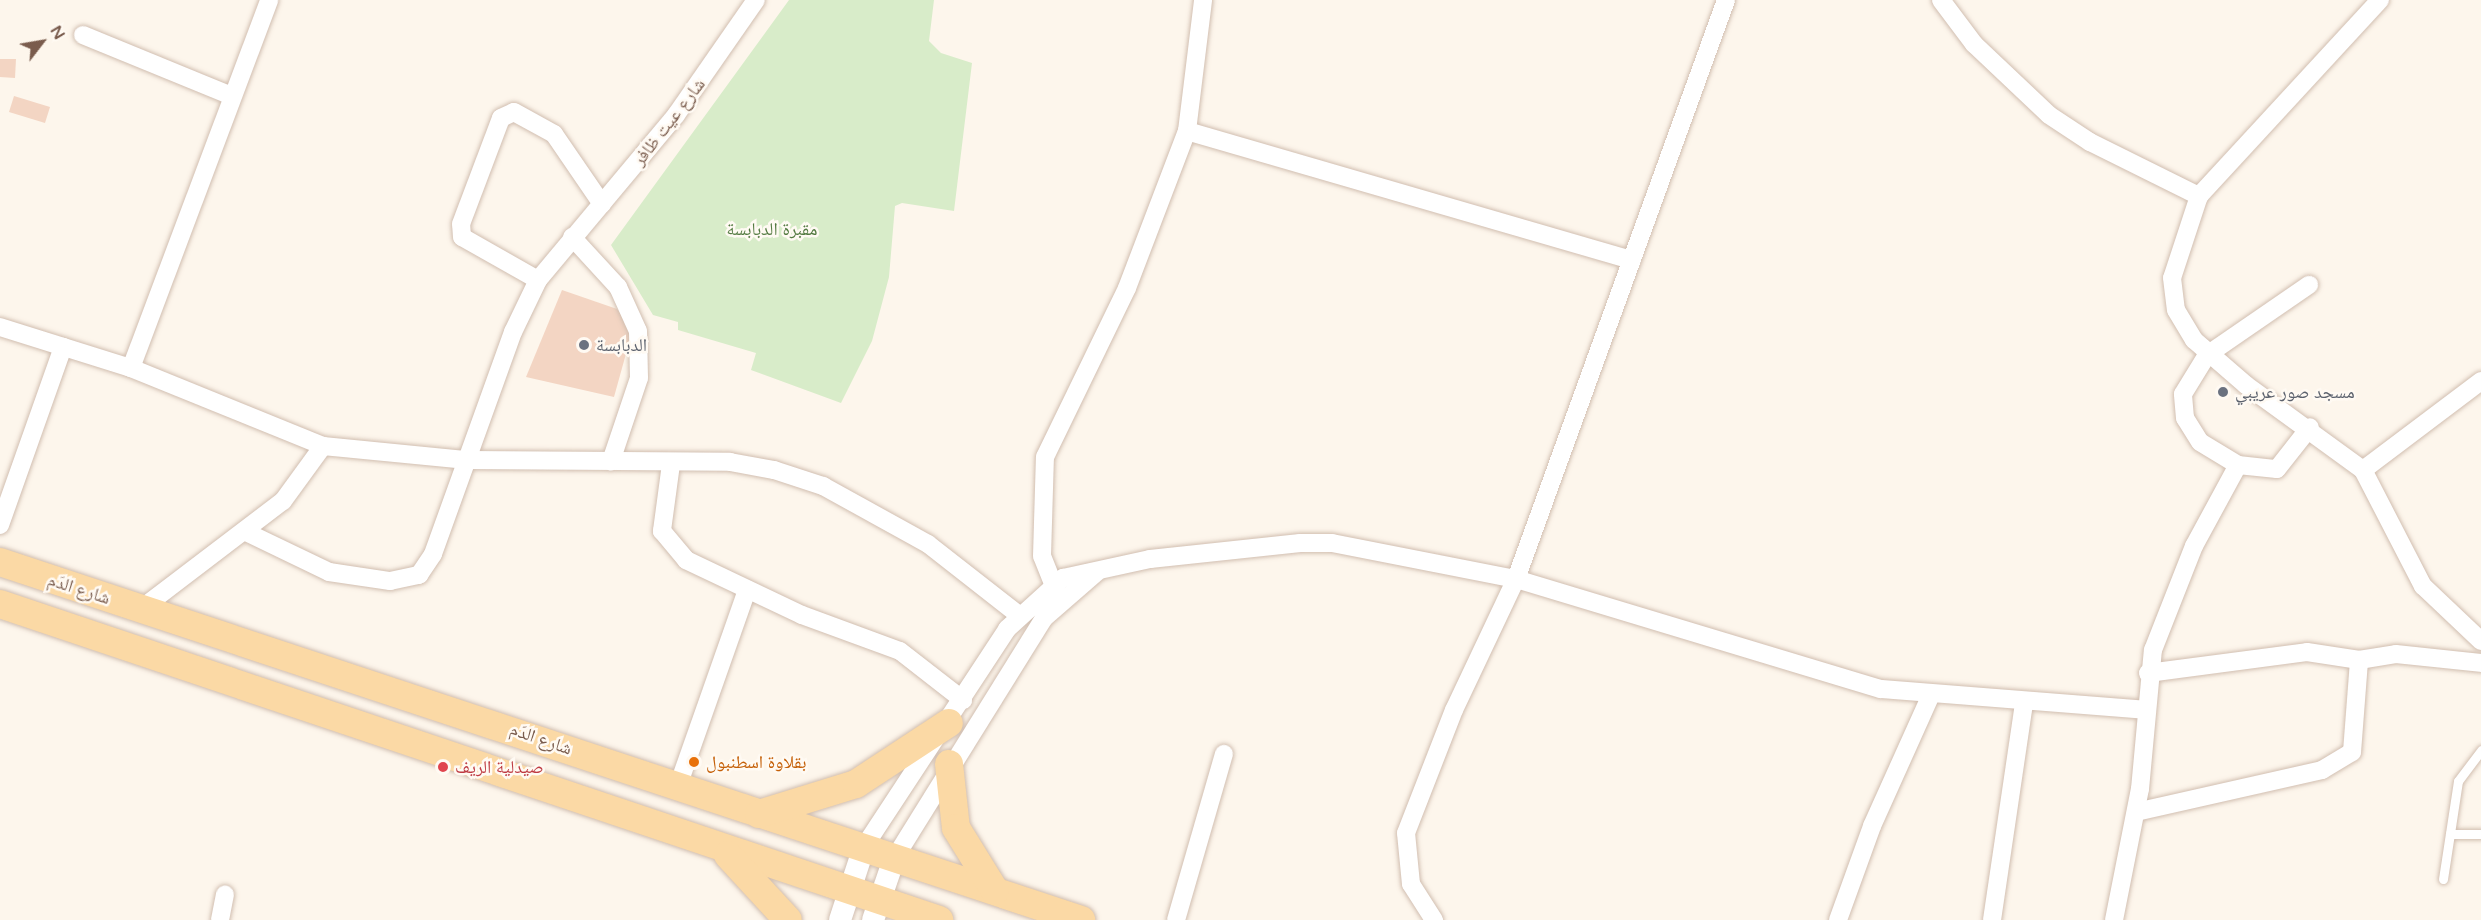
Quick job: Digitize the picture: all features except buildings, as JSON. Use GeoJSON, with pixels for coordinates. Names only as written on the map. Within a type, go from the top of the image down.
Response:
{"type":"FeatureCollection","features":[{"type":"Feature","properties":{"kind":"main road","name":"شارع الدَم"},"geometry":{"type":"LineString","coordinates":[[0,562],[1081,920]]}},
{"type":"Feature","properties":{"kind":"main road"},"geometry":{"type":"LineString","coordinates":[[0,604],[647,819],[719,848],[849,891],[876,911],[939,920]]}},
{"type":"Feature","properties":{"kind":"main road"},"geometry":{"type":"LineString","coordinates":[[759,814],[856,784],[956,711]]}},
{"type":"Feature","properties":{"kind":"main road"},"geometry":{"type":"LineString","coordinates":[[949,764],[956,828],[995,891]]}},
{"type":"Feature","properties":{"kind":"main road"},"geometry":{"type":"LineString","coordinates":[[719,848],[753,877],[788,920]]}},
{"type":"Feature","properties":{"kind":"street"},"geometry":{"type":"LineString","coordinates":[[131,368],[269,0]]}},
{"type":"Feature","properties":{"kind":"street","name":"شارع عيت ظافر"},"geometry":{"type":"LineString","coordinates":[[246,532],[329,572],[414,579],[433,554],[513,332],[538,280],[676,115],[756,0]]}},
{"type":"Feature","properties":{"kind":"street"},"geometry":{"type":"LineString","coordinates":[[1056,593],[1042,556],[1045,457],[1127,288],[1187,131],[1203,0]]}},
{"type":"Feature","properties":{"kind":"street"},"geometry":{"type":"LineString","coordinates":[[1434,920],[1411,884],[1406,833],[1449,721],[1516,579],[1726,0]]}},
{"type":"Feature","properties":{"kind":"street"},"geometry":{"type":"LineString","coordinates":[[1941,0],[1995,66],[2049,115],[2090,142],[2199,196]]}},
{"type":"Feature","properties":{"kind":"street"},"geometry":{"type":"LineString","coordinates":[[2380,0],[2199,196],[2172,278],[2176,310],[2206,355],[2310,427],[2363,470],[2416,576],[2442,610],[2481,641]]}},
{"type":"Feature","properties":{"kind":"street"},"geometry":{"type":"LineString","coordinates":[[83,35],[232,96]]}},
{"type":"Feature","properties":{"kind":"street"},"geometry":{"type":"LineString","coordinates":[[538,280],[462,237],[461,224],[501,118],[514,112],[554,134],[602,204]]}},
{"type":"Feature","properties":{"kind":"street"},"geometry":{"type":"LineString","coordinates":[[1187,131],[1632,260]]}},
{"type":"Feature","properties":{"kind":"street"},"geometry":{"type":"LineString","coordinates":[[572,237],[618,287],[638,331],[639,378],[611,461]]}},
{"type":"Feature","properties":{"kind":"street"},"geometry":{"type":"LineString","coordinates":[[2309,285],[2206,355],[2183,394],[2185,418],[2200,442],[2238,465],[2277,469],[2310,427]]}},
{"type":"Feature","properties":{"kind":"street"},"geometry":{"type":"LineString","coordinates":[[0,327],[131,368],[323,446],[467,460],[611,461],[670,464],[730,462],[811,481],[928,544],[1019,615]]}},
{"type":"Feature","properties":{"kind":"street"},"geometry":{"type":"LineString","coordinates":[[0,525],[63,347]]}},
{"type":"Feature","properties":{"kind":"street"},"geometry":{"type":"LineString","coordinates":[[2363,470],[2481,381]]}},
{"type":"Feature","properties":{"kind":"street"},"geometry":{"type":"LineString","coordinates":[[141,609],[246,532],[294,489],[323,446]]}},
{"type":"Feature","properties":{"kind":"street"},"geometry":{"type":"LineString","coordinates":[[670,464],[662,522],[670,544],[712,576],[900,651],[956,711]]}},
{"type":"Feature","properties":{"kind":"street"},"geometry":{"type":"LineString","coordinates":[[2114,920],[2136,812],[2148,673],[2194,546],[2238,465]]}},
{"type":"Feature","properties":{"kind":"street"},"geometry":{"type":"LineString","coordinates":[[840,920],[864,847],[1019,615],[1103,567],[1252,547],[1332,543],[1516,579],[1881,689],[1930,697],[2145,710]]}},
{"type":"Feature","properties":{"kind":"street"},"geometry":{"type":"LineString","coordinates":[[678,786],[747,590]]}},
{"type":"Feature","properties":{"kind":"street"},"geometry":{"type":"LineString","coordinates":[[876,911],[894,859],[949,764],[1056,593]]}},
{"type":"Feature","properties":{"kind":"street"},"geometry":{"type":"LineString","coordinates":[[2148,673],[2307,652],[2359,660],[2396,654],[2481,663]]}},
{"type":"Feature","properties":{"kind":"street"},"geometry":{"type":"LineString","coordinates":[[2136,812],[2322,770],[2352,752],[2359,660]]}},
{"type":"Feature","properties":{"kind":"street"},"geometry":{"type":"LineString","coordinates":[[1838,920],[1872,826],[1930,697]]}},
{"type":"Feature","properties":{"kind":"street"},"geometry":{"type":"LineString","coordinates":[[1992,920],[2024,703]]}},
{"type":"Feature","properties":{"kind":"street"},"geometry":{"type":"LineString","coordinates":[[1176,920],[1224,754]]}},
{"type":"Feature","properties":{"kind":"street"},"geometry":{"type":"LineString","coordinates":[[220,920],[225,894]]}},
{"type":"Feature","properties":{"kind":"lane"},"geometry":{"type":"LineString","coordinates":[[2443,879],[2458,781],[2481,750]]}},
{"type":"Feature","properties":{"kind":"lane"},"geometry":{"type":"LineString","coordinates":[[2450,834],[2481,834]]}},
{"type":"Feature","properties":{"kind":"green space","name":"مقبرة الدبابسة"},"geometry":{"type":"Polygon","coordinates":[[[789,0],[934,0],[929,41],[941,53],[972,63],[954,211],[902,203],[895,206],[889,277],[872,341],[841,403],[751,370],[756,353],[678,330],[678,322],[653,315],[611,245],[789,0]]]}},
{"type":"Feature","properties":{"kind":"place","name":"الدبابسة"},"geometry":{"type":"Point","coordinates":[584,345]}},
{"type":"Feature","properties":{"kind":"place","name":"مسجد صور عريبي"},"geometry":{"type":"Point","coordinates":[2223,392]}},
{"type":"Feature","properties":{"kind":"place","name":"بقلاوة اسطنبول"},"geometry":{"type":"Point","coordinates":[694,762]}},
{"type":"Feature","properties":{"kind":"place","name":"صيدلية الريف"},"geometry":{"type":"Point","coordinates":[443,767]}}]}
